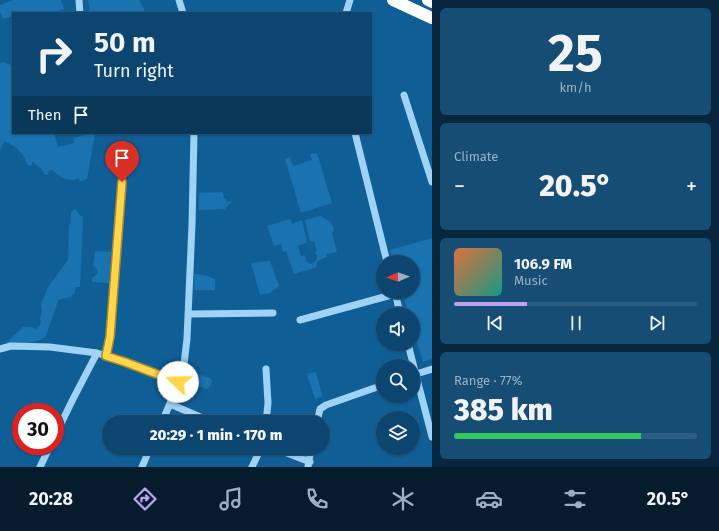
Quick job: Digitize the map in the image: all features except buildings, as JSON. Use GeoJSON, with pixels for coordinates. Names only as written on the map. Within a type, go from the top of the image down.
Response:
{"type":"FeatureCollection","features":[{"type":"Feature","properties":{"kind":"highway"},"geometry":{"type":"LineString","coordinates":[[393,0],[432,18]]}},
{"type":"Feature","properties":{"kind":"highway"},"geometry":{"type":"LineString","coordinates":[[428,0],[432,2]]}},
{"type":"Feature","properties":{"kind":"street"},"geometry":{"type":"LineString","coordinates":[[79,0],[80,12]]}},
{"type":"Feature","properties":{"kind":"street"},"geometry":{"type":"LineString","coordinates":[[179,0],[183,12]]}},
{"type":"Feature","properties":{"kind":"street"},"geometry":{"type":"LineString","coordinates":[[346,12],[350,0]]}},
{"type":"Feature","properties":{"kind":"street"},"geometry":{"type":"LineString","coordinates":[[404,95],[432,182]]}},
{"type":"Feature","properties":{"kind":"street"},"geometry":{"type":"LineString","coordinates":[[165,415],[184,364],[189,314],[194,134]]}},
{"type":"Feature","properties":{"kind":"street"},"geometry":{"type":"LineString","coordinates":[[355,134],[385,255]]}},
{"type":"Feature","properties":{"kind":"street"},"geometry":{"type":"LineString","coordinates":[[106,356],[110,337],[123,166]]}},
{"type":"Feature","properties":{"kind":"street"},"geometry":{"type":"LineString","coordinates":[[300,320],[376,298]]}},
{"type":"Feature","properties":{"kind":"street"},"geometry":{"type":"LineString","coordinates":[[189,314],[273,312]]}},
{"type":"Feature","properties":{"kind":"street"},"geometry":{"type":"LineString","coordinates":[[0,348],[11,346],[50,347],[97,353],[178,382]]}},
{"type":"Feature","properties":{"kind":"street"},"geometry":{"type":"LineString","coordinates":[[64,418],[97,353]]}},
{"type":"Feature","properties":{"kind":"street"},"geometry":{"type":"LineString","coordinates":[[266,369],[268,403],[267,415]]}},
{"type":"Feature","properties":{"kind":"street"},"geometry":{"type":"LineString","coordinates":[[420,373],[432,369]]}},
{"type":"Feature","properties":{"kind":"street"},"geometry":{"type":"LineString","coordinates":[[319,415],[320,409],[326,405],[376,387]]}},
{"type":"Feature","properties":{"kind":"street"},"geometry":{"type":"LineString","coordinates":[[420,393],[432,437]]}},
{"type":"Feature","properties":{"kind":"street"},"geometry":{"type":"LineString","coordinates":[[170,404],[196,415]]}},
{"type":"Feature","properties":{"kind":"street"},"geometry":{"type":"LineString","coordinates":[[40,467],[46,455]]}},
{"type":"Feature","properties":{"kind":"street"},"geometry":{"type":"LineString","coordinates":[[142,467],[147,455]]}},
{"type":"Feature","properties":{"kind":"street"},"geometry":{"type":"LineString","coordinates":[[252,467],[258,455]]}},
{"type":"Feature","properties":{"kind":"street"},"geometry":{"type":"LineString","coordinates":[[289,455],[309,464]]}},
{"type":"Feature","properties":{"kind":"shaded area"},"geometry":{"type":"Polygon","coordinates":[[[14,0],[61,0],[64,9],[55,12],[12,12],[12,16],[3,19],[0,12],[0,5],[14,0]]]}},
{"type":"Feature","properties":{"kind":"shaded area"},"geometry":{"type":"Polygon","coordinates":[[[88,0],[139,0],[145,12],[90,12],[88,0]]]}},
{"type":"Feature","properties":{"kind":"shaded area"},"geometry":{"type":"Polygon","coordinates":[[[4,62],[12,66],[12,134],[54,134],[58,147],[74,143],[73,138],[95,134],[87,179],[81,181],[78,178],[74,180],[67,180],[52,170],[49,171],[48,175],[45,175],[41,168],[34,162],[32,162],[32,165],[28,166],[19,150],[13,145],[4,141],[0,151],[0,63],[4,62]]]}},
{"type":"Feature","properties":{"kind":"shaded area"},"geometry":{"type":"Polygon","coordinates":[[[317,153],[332,203],[301,213],[285,159],[290,157],[293,166],[312,160],[310,154],[317,153]]]}},
{"type":"Feature","properties":{"kind":"shaded area"},"geometry":{"type":"Polygon","coordinates":[[[223,192],[224,199],[226,199],[227,202],[232,201],[225,209],[199,210],[199,193],[223,192]]]}},
{"type":"Feature","properties":{"kind":"shaded area"},"geometry":{"type":"Polygon","coordinates":[[[76,209],[79,215],[83,217],[80,287],[76,287],[74,294],[72,294],[71,297],[58,301],[46,336],[33,342],[6,343],[23,327],[32,327],[36,329],[41,323],[41,304],[48,287],[68,260],[71,212],[76,209]]]}},
{"type":"Feature","properties":{"kind":"shaded area"},"geometry":{"type":"Polygon","coordinates":[[[321,216],[332,223],[334,230],[332,233],[337,252],[326,253],[327,257],[321,259],[317,263],[317,267],[294,274],[286,251],[283,252],[281,244],[274,246],[267,226],[290,219],[292,224],[302,220],[307,242],[298,246],[301,256],[305,255],[306,261],[311,264],[317,259],[315,252],[317,251],[314,241],[311,242],[309,239],[305,220],[321,216]]]}},
{"type":"Feature","properties":{"kind":"shaded area"},"geometry":{"type":"Polygon","coordinates":[[[432,238],[432,359],[423,362],[420,351],[420,307],[407,307],[404,299],[420,299],[420,255],[391,255],[390,250],[432,238]]]}},
{"type":"Feature","properties":{"kind":"shaded area"},"geometry":{"type":"Polygon","coordinates":[[[95,251],[111,252],[109,283],[92,282],[92,278],[97,274],[97,269],[93,266],[95,251]]]}},
{"type":"Feature","properties":{"kind":"shaded area"},"geometry":{"type":"Polygon","coordinates":[[[270,261],[279,286],[270,293],[260,295],[251,263],[270,261]]]}},
{"type":"Feature","properties":{"kind":"shaded area"},"geometry":{"type":"Polygon","coordinates":[[[194,274],[204,275],[215,279],[215,290],[194,290],[194,274]]]}},
{"type":"Feature","properties":{"kind":"shaded area"},"geometry":{"type":"Polygon","coordinates":[[[188,371],[210,378],[212,380],[210,387],[207,389],[185,382],[188,371]]]}},
{"type":"Feature","properties":{"kind":"shaded area"},"geometry":{"type":"Polygon","coordinates":[[[316,372],[322,395],[321,397],[315,399],[307,374],[316,372]]]}},
{"type":"Feature","properties":{"kind":"route"},"geometry":{"type":"LineString","coordinates":[[122,182],[113,305],[110,337],[106,356],[178,382]]}}]}
